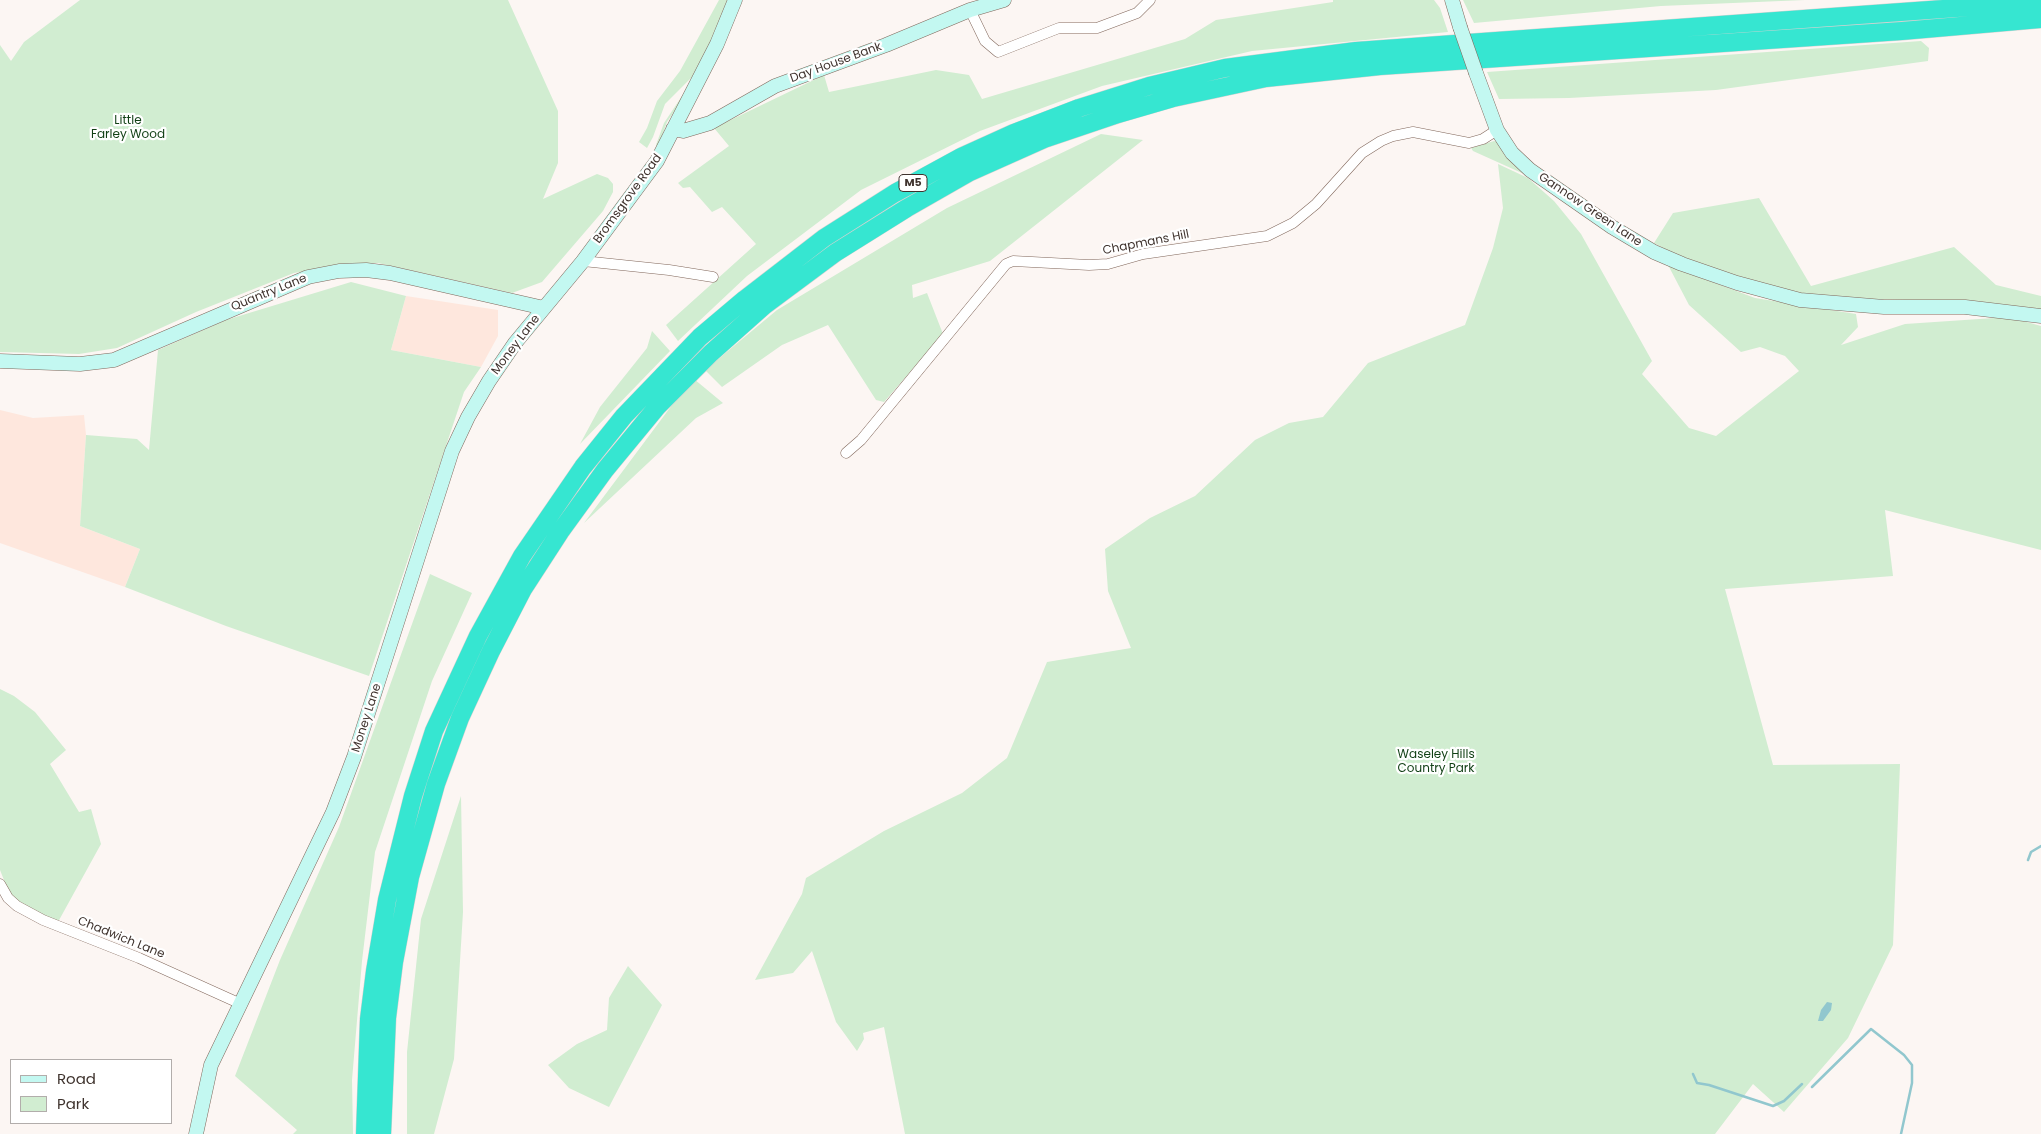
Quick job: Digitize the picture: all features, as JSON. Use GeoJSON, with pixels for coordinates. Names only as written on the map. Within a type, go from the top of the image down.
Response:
{"type":"FeatureCollection","features":[{"type":"Feature","properties":{"kind":"highway","name":"M5"},"geometry":{"type":"LineString","coordinates":[[365,1134],[369,1019],[374,971],[387,900],[413,796],[434,731],[500,592],[532,540],[583,467],[624,416],[700,337],[745,299],[824,238],[895,193],[961,157],[1014,133],[1079,108],[1149,86],[1225,68],[1356,51],[2041,2]]}},
{"type":"Feature","properties":{"kind":"highway","name":"M5"},"geometry":{"type":"LineString","coordinates":[[382,1134],[387,1018],[394,962],[410,877],[436,784],[460,718],[491,651],[523,589],[560,532],[605,470],[658,407],[711,353],[765,305],[835,253],[907,208],[970,172],[1044,139],[1173,98],[1266,78],[1380,66],[1893,32],[2041,19]]}},
{"type":"Feature","properties":{"kind":"street","name":"Bromsgrove Road"},"geometry":{"type":"LineString","coordinates":[[544,308],[583,261],[658,161],[710,60],[735,0]]}},
{"type":"Feature","properties":{"kind":"street","name":"Day House Bank"},"geometry":{"type":"LineString","coordinates":[[673,129],[683,130],[710,124],[775,86],[886,46],[970,10],[1004,0]]}},
{"type":"Feature","properties":{"kind":"street"},"geometry":{"type":"LineString","coordinates":[[970,10],[985,41],[998,52],[1059,28],[1098,28],[1137,13],[1150,0]]}},
{"type":"Feature","properties":{"kind":"street","name":"Gannow Green Lane"},"geometry":{"type":"LineString","coordinates":[[1452,0],[1460,28],[1497,130],[1512,153],[1530,170],[1612,228],[1654,252],[1737,283],[1800,300],[1884,306],[1965,307],[2041,316]]}},
{"type":"Feature","properties":{"kind":"street","name":"Chapmans Hill"},"geometry":{"type":"LineString","coordinates":[[846,453],[861,440],[1006,264],[1013,261],[1089,265],[1108,264],[1143,254],[1267,236],[1293,223],[1316,204],[1362,153],[1382,141],[1393,136],[1413,132],[1469,143],[1483,139],[1497,130]]}},
{"type":"Feature","properties":{"kind":"street"},"geometry":{"type":"LineString","coordinates":[[583,261],[669,270],[713,277]]}},
{"type":"Feature","properties":{"kind":"street","name":"Quantry Lane"},"geometry":{"type":"LineString","coordinates":[[0,360],[80,364],[114,360],[308,277],[339,271],[366,270],[390,273],[544,308]]}},
{"type":"Feature","properties":{"kind":"street","name":"Money Lane"},"geometry":{"type":"LineString","coordinates":[[196,1134],[211,1065],[333,812],[357,748],[452,451],[488,381],[544,308]]}},
{"type":"Feature","properties":{"kind":"street","name":"Chadwich Lane"},"geometry":{"type":"LineString","coordinates":[[0,884],[8,898],[17,906],[43,920],[139,958],[241,1004]]}},
{"type":"Feature","properties":{"kind":"shaded area"},"geometry":{"type":"Polygon","coordinates":[[[406,296],[498,310],[498,336],[481,367],[391,350],[406,296]]]}},
{"type":"Feature","properties":{"kind":"shaded area"},"geometry":{"type":"Polygon","coordinates":[[[0,410],[33,418],[84,415],[86,435],[80,526],[140,549],[125,587],[0,543],[0,410]]]}},
{"type":"Feature","properties":{"kind":"green space","name":"Little Farley Wood"},"geometry":{"type":"Polygon","coordinates":[[[80,0],[508,0],[558,111],[558,163],[543,199],[597,174],[608,178],[613,184],[613,192],[603,211],[542,282],[512,293],[378,263],[352,263],[294,273],[196,312],[117,348],[79,354],[0,352],[0,45],[11,61],[24,42],[80,0]]]}},
{"type":"Feature","properties":{"kind":"green space"},"geometry":{"type":"Polygon","coordinates":[[[719,0],[730,0],[698,71],[665,104],[647,148],[639,142],[647,128],[657,101],[680,71],[719,0]]]}},
{"type":"Feature","properties":{"kind":"green space"},"geometry":{"type":"Polygon","coordinates":[[[1333,0],[1434,0],[1440,8],[1448,32],[1252,51],[1102,86],[980,131],[861,190],[747,276],[678,341],[666,325],[756,244],[722,207],[712,212],[690,187],[683,188],[678,183],[729,146],[714,128],[824,75],[829,92],[936,70],[969,75],[982,99],[1185,39],[1216,20],[1333,2],[1333,0]]]}},
{"type":"Feature","properties":{"kind":"green space"},"geometry":{"type":"Polygon","coordinates":[[[1463,0],[1805,0],[1661,6],[1474,23],[1463,0]]]}},
{"type":"Feature","properties":{"kind":"green space"},"geometry":{"type":"Polygon","coordinates":[[[1921,41],[1929,48],[1928,61],[1716,90],[1569,98],[1499,99],[1487,72],[1921,41]]]}},
{"type":"Feature","properties":{"kind":"green space"},"geometry":{"type":"Polygon","coordinates":[[[684,93],[686,94],[667,122],[658,147],[656,145],[664,123],[684,93]]]}},
{"type":"Feature","properties":{"kind":"green space"},"geometry":{"type":"Polygon","coordinates":[[[1101,134],[1143,140],[990,261],[912,285],[913,298],[927,293],[943,334],[884,402],[876,400],[828,325],[782,345],[722,387],[705,370],[777,310],[947,208],[1101,134]]]}},
{"type":"Feature","properties":{"kind":"green space"},"geometry":{"type":"Polygon","coordinates":[[[1494,141],[1500,143],[1524,174],[1473,151],[1471,148],[1494,141]]]}},
{"type":"Feature","properties":{"kind":"green space","name":"Waseley Hills Country Park"},"geometry":{"type":"Polygon","coordinates":[[[1498,164],[1528,178],[1554,201],[1581,234],[1652,361],[1642,374],[1689,428],[1716,436],[1799,371],[1785,356],[1760,347],[1741,352],[1689,305],[1668,265],[1755,298],[1856,314],[1858,327],[1841,345],[1905,324],[2009,317],[2041,326],[2041,550],[1885,510],[1893,576],[1725,589],[1773,765],[1900,764],[1893,945],[1848,1038],[1784,1112],[1753,1084],[1715,1134],[905,1134],[884,1027],[863,1033],[864,1039],[857,1051],[836,1022],[812,951],[793,973],[755,980],[802,894],[806,878],[884,831],[962,793],[1007,758],[1047,662],[1131,648],[1108,591],[1105,549],[1150,518],[1195,496],[1255,440],[1289,423],[1323,417],[1368,363],[1465,325],[1493,248],[1503,208],[1498,164]]]}},
{"type":"Feature","properties":{"kind":"green space"},"geometry":{"type":"Polygon","coordinates":[[[1759,198],[1811,286],[1954,247],[1996,285],[2041,296],[2041,311],[1955,301],[1808,298],[1688,262],[1654,243],[1673,213],[1759,198]]]}},
{"type":"Feature","properties":{"kind":"green space"},"geometry":{"type":"Polygon","coordinates":[[[351,282],[406,296],[391,350],[481,367],[464,392],[369,676],[226,626],[125,587],[140,549],[80,526],[86,435],[137,439],[149,450],[158,350],[226,320],[351,282]]]}},
{"type":"Feature","properties":{"kind":"green space"},"geometry":{"type":"Polygon","coordinates":[[[652,331],[670,351],[580,444],[600,407],[647,348],[652,331]]]}},
{"type":"Feature","properties":{"kind":"green space"},"geometry":{"type":"Polygon","coordinates":[[[694,379],[723,403],[696,418],[584,523],[672,405],[694,379]]]}},
{"type":"Feature","properties":{"kind":"green space"},"geometry":{"type":"Polygon","coordinates":[[[430,574],[472,593],[432,681],[375,852],[362,961],[352,1080],[353,1134],[293,1134],[297,1130],[235,1076],[280,960],[339,827],[430,574]]]}},
{"type":"Feature","properties":{"kind":"green space"},"geometry":{"type":"Polygon","coordinates":[[[0,689],[14,696],[35,712],[66,750],[50,764],[79,812],[91,809],[101,844],[58,922],[38,915],[10,895],[0,870],[0,689]]]}},
{"type":"Feature","properties":{"kind":"green space"},"geometry":{"type":"Polygon","coordinates":[[[461,796],[463,912],[454,1059],[434,1134],[407,1134],[407,1052],[421,919],[461,796]]]}},
{"type":"Feature","properties":{"kind":"green space"},"geometry":{"type":"Polygon","coordinates":[[[628,966],[662,1005],[609,1107],[569,1088],[548,1065],[577,1044],[607,1030],[609,998],[628,966]]]}},
{"type":"Feature","properties":{"kind":"water"},"geometry":{"type":"Polygon","coordinates":[[[1827,1002],[1832,1003],[1831,1010],[1823,1021],[1818,1021],[1821,1010],[1827,1002]]]}},
{"type":"Feature","properties":{"kind":"waterway"},"geometry":{"type":"LineString","coordinates":[[2028,860],[2031,852],[2041,846]]}},
{"type":"Feature","properties":{"kind":"waterway"},"geometry":{"type":"LineString","coordinates":[[1812,1087],[1871,1029],[1904,1055],[1912,1065],[1912,1083],[1901,1134]]}},
{"type":"Feature","properties":{"kind":"waterway"},"geometry":{"type":"LineString","coordinates":[[1693,1074],[1697,1083],[1709,1085],[1773,1106],[1784,1101],[1802,1084]]}}]}
